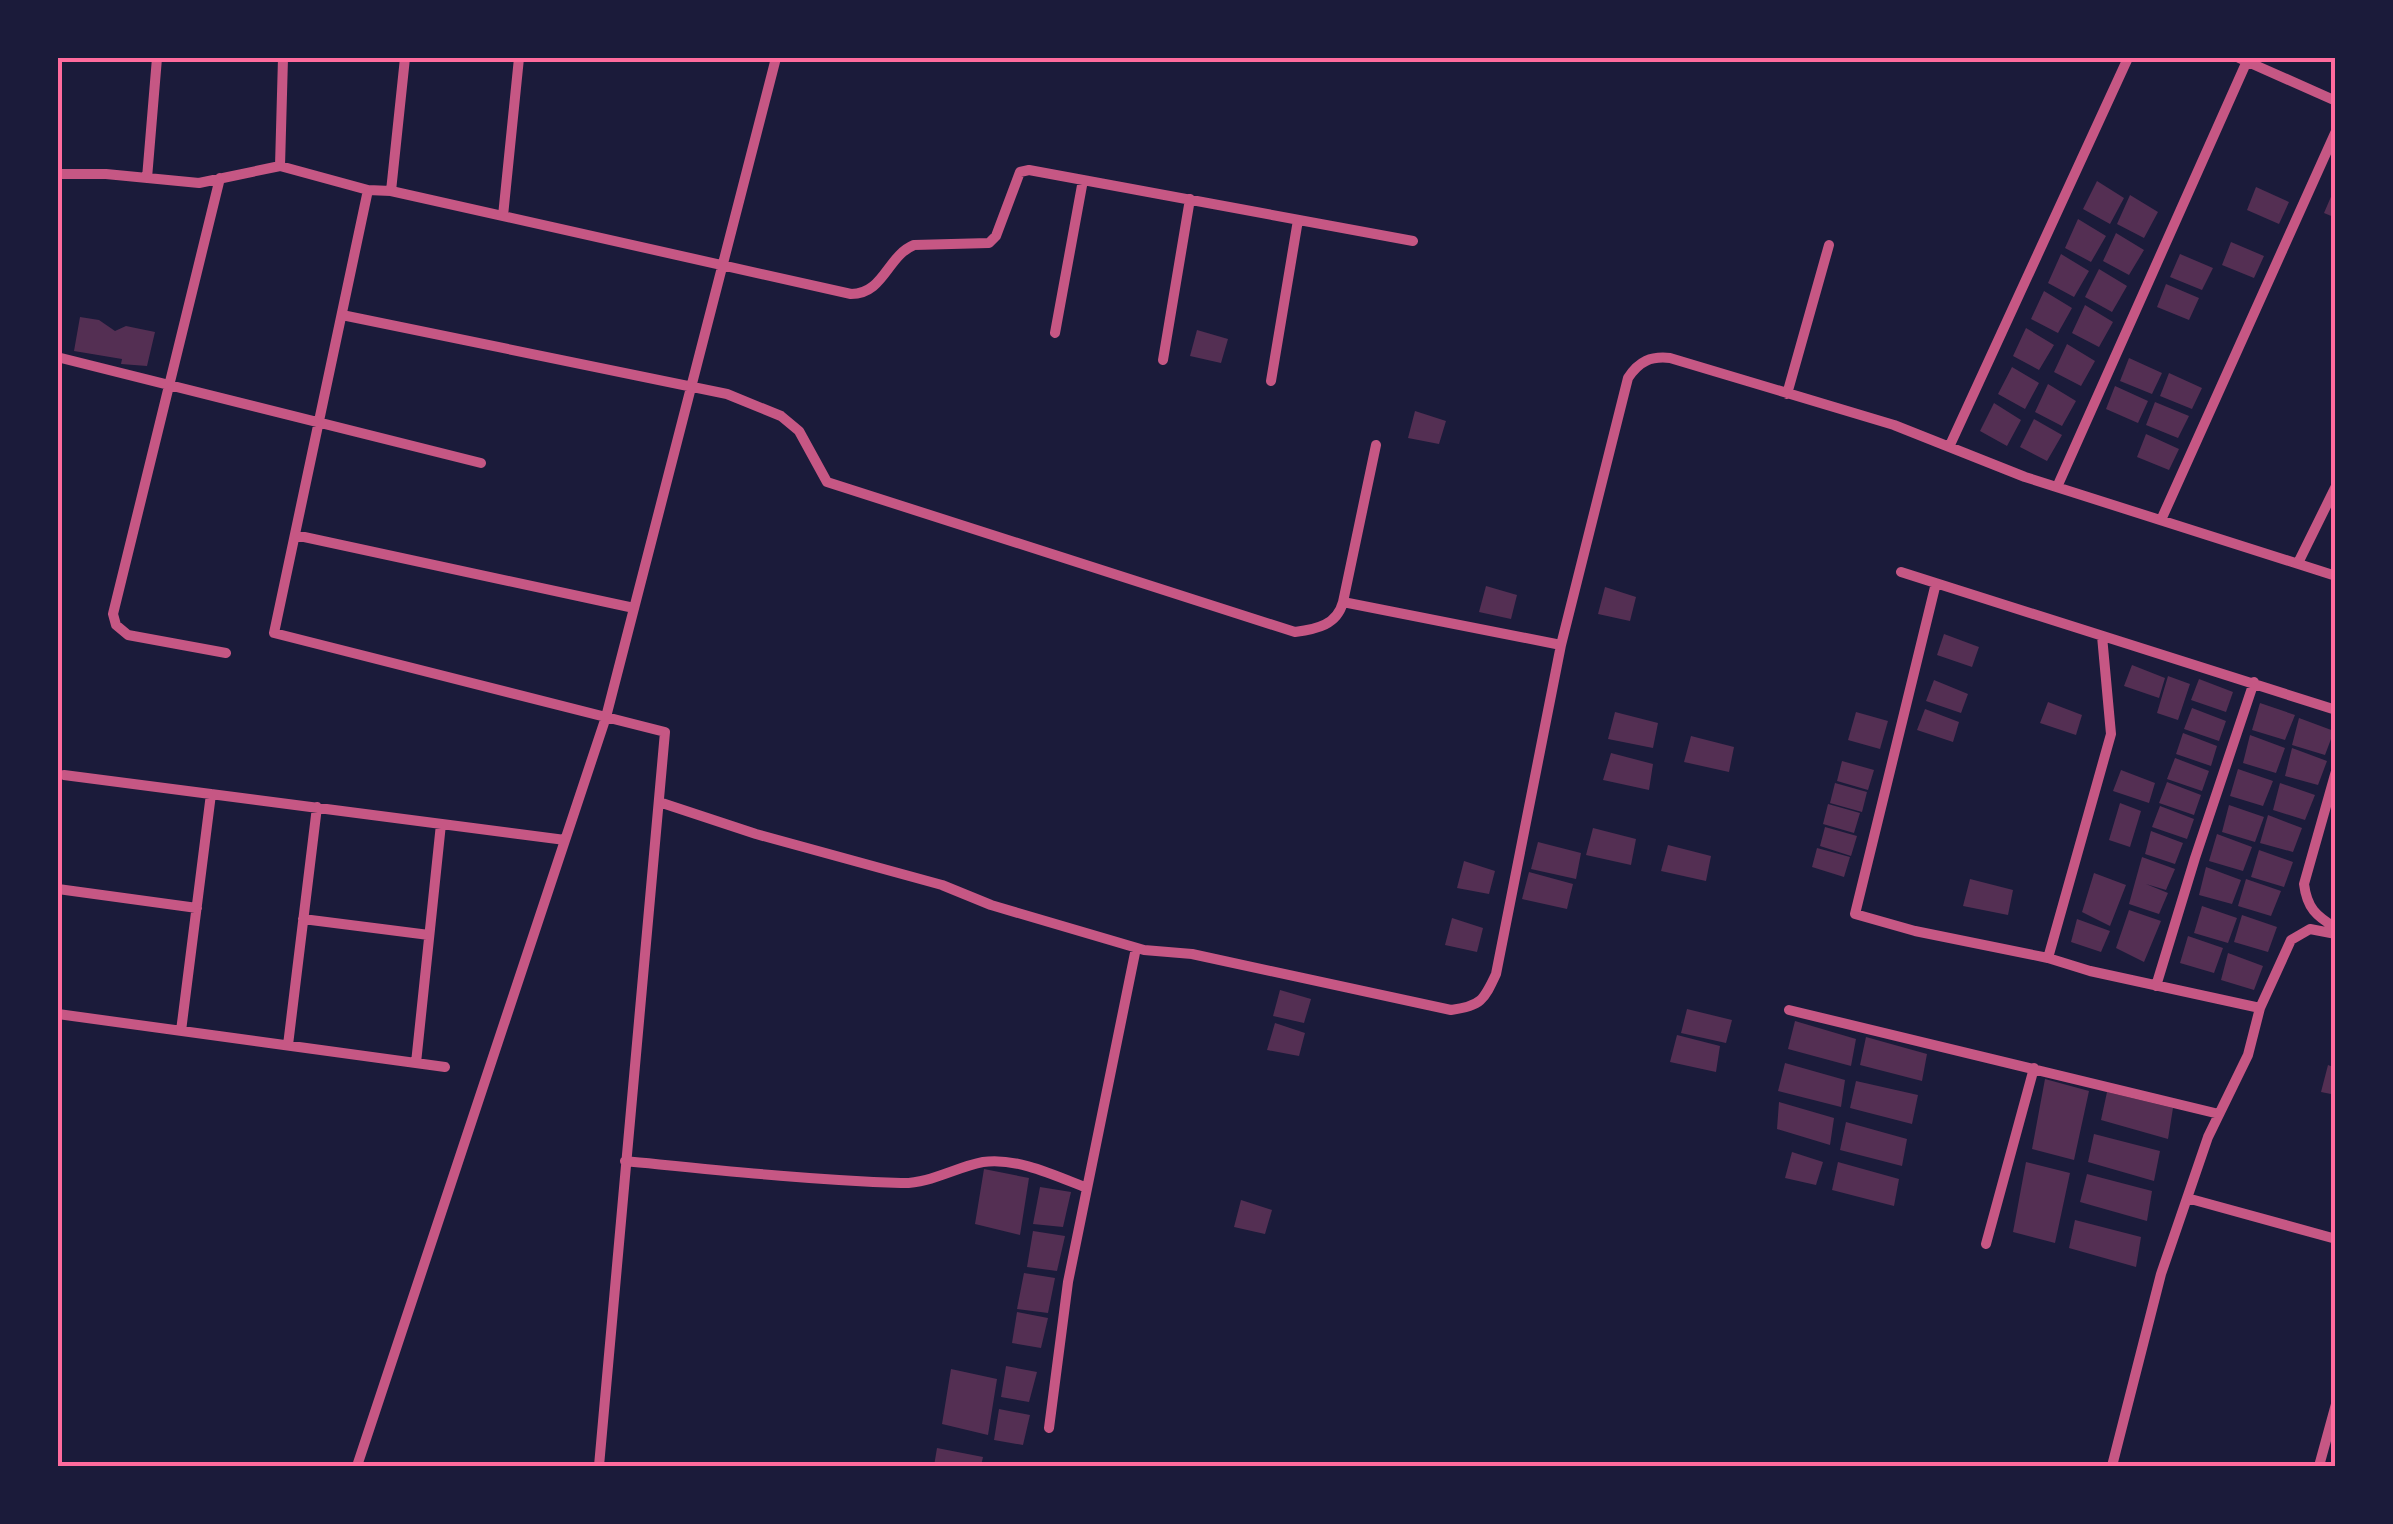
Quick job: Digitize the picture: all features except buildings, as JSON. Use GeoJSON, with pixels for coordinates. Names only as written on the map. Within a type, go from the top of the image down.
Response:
{"type":"FeatureCollection","features":[{"type":"Feature","properties":{"kind":"street"},"geometry":{"type":"LineString","coordinates":[[146,178],[157,58]]}},
{"type":"Feature","properties":{"kind":"street"},"geometry":{"type":"LineString","coordinates":[[280,166],[283,58]]}},
{"type":"Feature","properties":{"kind":"street"},"geometry":{"type":"LineString","coordinates":[[391,191],[405,58]]}},
{"type":"Feature","properties":{"kind":"street"},"geometry":{"type":"LineString","coordinates":[[503,216],[519,58]]}},
{"type":"Feature","properties":{"kind":"street"},"geometry":{"type":"LineString","coordinates":[[357,1466],[606,717],[776,58]]}},
{"type":"Feature","properties":{"kind":"street"},"geometry":{"type":"LineString","coordinates":[[1950,445],[2128,58]]}},
{"type":"Feature","properties":{"kind":"street"},"geometry":{"type":"LineString","coordinates":[[2057,487],[2243,59],[2336,101]]}},
{"type":"Feature","properties":{"kind":"street"},"geometry":{"type":"LineString","coordinates":[[2161,520],[2336,131]]}},
{"type":"Feature","properties":{"kind":"street"},"geometry":{"type":"LineString","coordinates":[[58,174],[199,182],[280,166],[368,190],[391,191],[864,294],[904,248],[914,244],[989,243],[996,236],[1020,172],[1030,170],[1413,241]]}},
{"type":"Feature","properties":{"kind":"street"},"geometry":{"type":"LineString","coordinates":[[220,178],[113,614],[116,625],[128,635],[226,653]]}},
{"type":"Feature","properties":{"kind":"street"},"geometry":{"type":"LineString","coordinates":[[1055,333],[1083,180]]}},
{"type":"Feature","properties":{"kind":"street"},"geometry":{"type":"LineString","coordinates":[[368,190],[274,634],[665,732],[599,1466]]}},
{"type":"Feature","properties":{"kind":"street"},"geometry":{"type":"LineString","coordinates":[[1164,360],[1190,199]]}},
{"type":"Feature","properties":{"kind":"street"},"geometry":{"type":"LineString","coordinates":[[1271,381],[1298,220]]}},
{"type":"Feature","properties":{"kind":"street"},"geometry":{"type":"LineString","coordinates":[[1787,394],[1829,245]]}},
{"type":"Feature","properties":{"kind":"street"},"geometry":{"type":"LineString","coordinates":[[342,315],[727,394],[781,416],[799,431],[827,482],[1295,632],[1330,622],[1340,613],[1376,445]]}},
{"type":"Feature","properties":{"kind":"street"},"geometry":{"type":"LineString","coordinates":[[659,802],[756,834],[942,885],[991,905],[1136,948],[1192,954],[1452,1010],[1469,1008],[1485,999],[1496,974],[1561,645],[1628,378],[1634,369],[1655,356],[1950,445],[2057,487],[2336,576]]}},
{"type":"Feature","properties":{"kind":"street"},"geometry":{"type":"LineString","coordinates":[[62,358],[481,463]]}},
{"type":"Feature","properties":{"kind":"street"},"geometry":{"type":"LineString","coordinates":[[2298,563],[2336,486]]}},
{"type":"Feature","properties":{"kind":"street"},"geometry":{"type":"LineString","coordinates":[[295,535],[634,608]]}},
{"type":"Feature","properties":{"kind":"street"},"geometry":{"type":"LineString","coordinates":[[1901,572],[2336,710]]}},
{"type":"Feature","properties":{"kind":"street"},"geometry":{"type":"LineString","coordinates":[[1936,583],[1855,914],[1914,931],[2260,1008]]}},
{"type":"Feature","properties":{"kind":"street"},"geometry":{"type":"LineString","coordinates":[[1343,602],[1561,645]]}},
{"type":"Feature","properties":{"kind":"street"},"geometry":{"type":"LineString","coordinates":[[2048,958],[2111,734],[2102,636]]}},
{"type":"Feature","properties":{"kind":"street"},"geometry":{"type":"LineString","coordinates":[[2156,986],[2254,682]]}},
{"type":"Feature","properties":{"kind":"street"},"geometry":{"type":"LineString","coordinates":[[2336,770],[2304,884],[2313,913],[2336,931]]}},
{"type":"Feature","properties":{"kind":"street"},"geometry":{"type":"LineString","coordinates":[[64,775],[565,840]]}},
{"type":"Feature","properties":{"kind":"street"},"geometry":{"type":"LineString","coordinates":[[181,1031],[211,794]]}},
{"type":"Feature","properties":{"kind":"street"},"geometry":{"type":"LineString","coordinates":[[288,1046],[317,808]]}},
{"type":"Feature","properties":{"kind":"street"},"geometry":{"type":"LineString","coordinates":[[416,1063],[442,824]]}},
{"type":"Feature","properties":{"kind":"street"},"geometry":{"type":"LineString","coordinates":[[58,889],[197,908]]}},
{"type":"Feature","properties":{"kind":"street"},"geometry":{"type":"LineString","coordinates":[[304,919],[429,935]]}},
{"type":"Feature","properties":{"kind":"street"},"geometry":{"type":"LineString","coordinates":[[2112,1466],[2162,1274],[2208,1137],[2248,1056],[2260,1008],[2291,940],[2310,929],[2336,931]]}},
{"type":"Feature","properties":{"kind":"street"},"geometry":{"type":"LineString","coordinates":[[1050,1428],[1068,1282],[1136,948]]}},
{"type":"Feature","properties":{"kind":"street"},"geometry":{"type":"LineString","coordinates":[[1789,1010],[2219,1114]]}},
{"type":"Feature","properties":{"kind":"street"},"geometry":{"type":"LineString","coordinates":[[58,1014],[445,1067]]}},
{"type":"Feature","properties":{"kind":"street"},"geometry":{"type":"LineString","coordinates":[[1986,1244],[2034,1068]]}},
{"type":"Feature","properties":{"kind":"street"},"geometry":{"type":"LineString","coordinates":[[625,1161],[908,1184],[983,1162],[1006,1163],[1038,1169],[1086,1188]]}},
{"type":"Feature","properties":{"kind":"street"},"geometry":{"type":"LineString","coordinates":[[2188,1198],[2336,1239]]}},
{"type":"Feature","properties":{"kind":"street"},"geometry":{"type":"LineString","coordinates":[[2319,1466],[2336,1404]]}}]}
